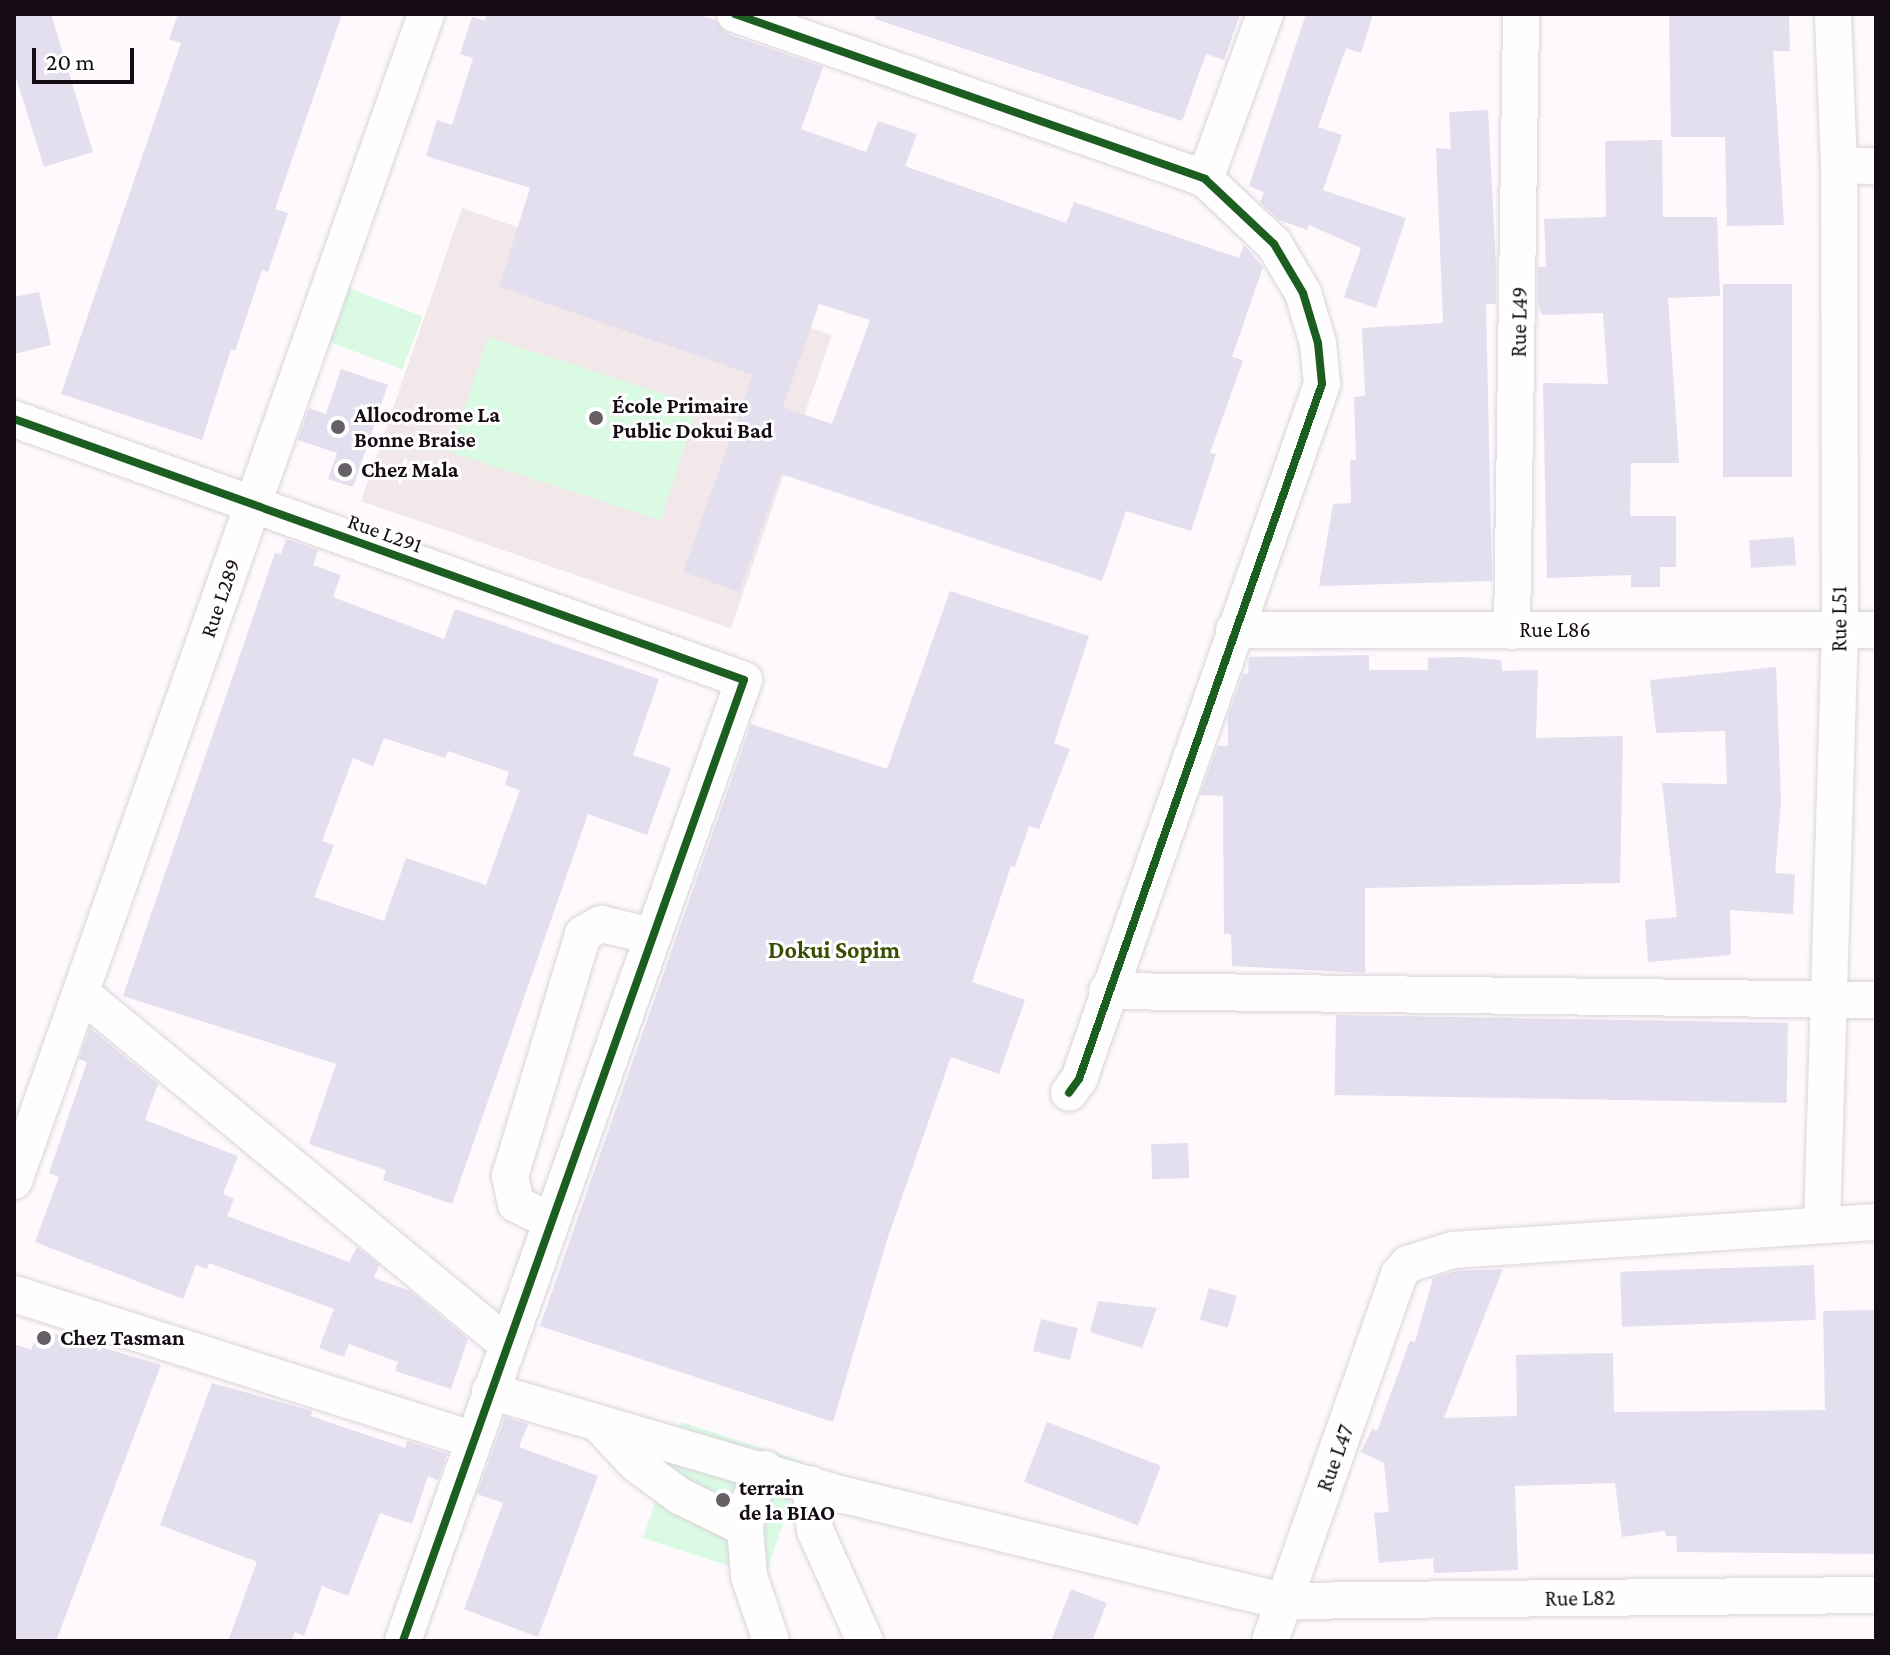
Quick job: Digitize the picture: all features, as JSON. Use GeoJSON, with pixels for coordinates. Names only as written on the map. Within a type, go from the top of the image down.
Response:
{"type":"FeatureCollection","features":[{"type":"Feature","properties":{"kind":"street","name":"Rue L289"},"geometry":{"type":"LineString","coordinates":[[14,1181],[426,14]]}},
{"type":"Feature","properties":{"kind":"street"},"geometry":{"type":"LineString","coordinates":[[735,14],[1205,179],[1274,244],[1303,293],[1318,343],[1322,384],[1107,991],[1079,1079],[1069,1093]]}},
{"type":"Feature","properties":{"kind":"street"},"geometry":{"type":"LineString","coordinates":[[1205,179],[1265,14]]}},
{"type":"Feature","properties":{"kind":"street","name":"Rue L49"},"geometry":{"type":"LineString","coordinates":[[1512,631],[1521,14]]}},
{"type":"Feature","properties":{"kind":"street","name":"Rue L51"},"geometry":{"type":"LineString","coordinates":[[1822,1224],[1840,629],[1839,165],[1833,14]]}},
{"type":"Feature","properties":{"kind":"street"},"geometry":{"type":"LineString","coordinates":[[1839,165],[1876,166]]}},
{"type":"Feature","properties":{"kind":"street","name":"Rue L291"},"geometry":{"type":"LineString","coordinates":[[14,419],[744,680],[653,936]]}},
{"type":"Feature","properties":{"kind":"street","name":"Rue L86"},"geometry":{"type":"LineString","coordinates":[[1234,630],[1876,630]]}},
{"type":"Feature","properties":{"kind":"street"},"geometry":{"type":"LineString","coordinates":[[403,1641],[653,936],[601,924],[583,934],[510,1176],[516,1204],[551,1221]]}},
{"type":"Feature","properties":{"kind":"street"},"geometry":{"type":"LineString","coordinates":[[1107,991],[1876,1000]]}},
{"type":"Feature","properties":{"kind":"street"},"geometry":{"type":"LineString","coordinates":[[81,993],[507,1344]]}},
{"type":"Feature","properties":{"kind":"street"},"geometry":{"type":"LineString","coordinates":[[1822,1224],[1876,1222]]}},
{"type":"Feature","properties":{"kind":"street","name":"Rue L47"},"geometry":{"type":"LineString","coordinates":[[1270,1641],[1399,1274],[1424,1256],[1453,1250],[1822,1224]]}},
{"type":"Feature","properties":{"kind":"street"},"geometry":{"type":"LineString","coordinates":[[14,1294],[473,1440]]}},
{"type":"Feature","properties":{"kind":"street","name":"Rue L82"},"geometry":{"type":"LineString","coordinates":[[490,1391],[810,1484],[1283,1601],[1876,1595]]}},
{"type":"Feature","properties":{"kind":"street"},"geometry":{"type":"LineString","coordinates":[[598,1422],[646,1472],[745,1528]]}},
{"type":"Feature","properties":{"kind":"street"},"geometry":{"type":"LineString","coordinates":[[765,1469],[749,1502],[745,1528],[749,1576],[771,1641]]}},
{"type":"Feature","properties":{"kind":"street"},"geometry":{"type":"LineString","coordinates":[[810,1484],[815,1530],[865,1641]]}},
{"type":"Feature","properties":{"kind":"shaded area","name":"École Primaire Public Dokui Bad"},"geometry":{"type":"Polygon","coordinates":[[[462,208],[832,335],[731,628],[361,501],[462,208]]]}},
{"type":"Feature","properties":{"kind":"green space"},"geometry":{"type":"Polygon","coordinates":[[[346,287],[423,316],[402,370],[326,340],[346,287]]]}},
{"type":"Feature","properties":{"kind":"green space"},"geometry":{"type":"Polygon","coordinates":[[[488,337],[698,405],[661,520],[451,452],[488,337]]]}},
{"type":"Feature","properties":{"kind":"green space","name":"terrain de la BIAO"},"geometry":{"type":"Polygon","coordinates":[[[681,1422],[803,1462],[765,1578],[643,1538],[681,1422]]]}},
{"type":"Feature","properties":{"kind":"building"},"geometry":{"type":"Polygon","coordinates":[[[14,14],[51,14],[93,152],[44,167],[14,71],[14,14]]]}},
{"type":"Feature","properties":{"kind":"building"},"geometry":{"type":"Polygon","coordinates":[[[178,14],[342,14],[275,209],[288,213],[268,272],[262,270],[235,351],[231,349],[202,440],[61,394],[181,43],[169,39],[178,14]]]}},
{"type":"Feature","properties":{"kind":"building"},"geometry":{"type":"Polygon","coordinates":[[[487,14],[697,14],[715,20],[728,34],[823,67],[801,129],[866,152],[878,121],[917,134],[905,166],[1066,223],[1074,202],[1239,258],[1244,245],[1263,267],[1232,357],[1243,360],[1210,453],[1216,454],[1191,531],[1126,511],[1102,581],[781,474],[739,592],[683,572],[753,375],[499,287],[530,188],[426,156],[437,120],[452,125],[473,58],[460,54],[472,17],[485,21],[487,14]],[[819,304],[783,407],[832,424],[870,320],[819,304]]]}},
{"type":"Feature","properties":{"kind":"building"},"geometry":{"type":"Polygon","coordinates":[[[876,14],[1240,14],[1224,60],[1206,54],[1182,121],[875,19],[876,14]]]}},
{"type":"Feature","properties":{"kind":"building"},"geometry":{"type":"Polygon","coordinates":[[[1306,14],[1373,14],[1361,53],[1346,48],[1318,127],[1342,135],[1323,190],[1406,218],[1376,308],[1344,297],[1361,248],[1309,225],[1307,230],[1279,220],[1260,202],[1264,192],[1249,186],[1306,14]]]}},
{"type":"Feature","properties":{"kind":"building"},"geometry":{"type":"Polygon","coordinates":[[[1669,14],[1789,14],[1790,51],[1773,51],[1784,225],[1727,226],[1725,137],[1671,137],[1669,14]]]}},
{"type":"Feature","properties":{"kind":"building"},"geometry":{"type":"Polygon","coordinates":[[[1488,110],[1496,268],[1496,304],[1486,304],[1492,581],[1319,586],[1333,504],[1351,503],[1350,460],[1356,460],[1354,397],[1365,396],[1362,328],[1443,323],[1436,148],[1451,149],[1449,112],[1488,110]]]}},
{"type":"Feature","properties":{"kind":"building"},"geometry":{"type":"Polygon","coordinates":[[[1662,140],[1663,217],[1717,217],[1720,296],[1668,298],[1679,463],[1631,463],[1630,516],[1676,516],[1676,567],[1660,567],[1660,587],[1631,587],[1631,575],[1547,578],[1543,383],[1608,384],[1603,313],[1542,315],[1538,304],[1538,267],[1546,267],[1544,219],[1606,217],[1605,141],[1662,140]]]}},
{"type":"Feature","properties":{"kind":"building"},"geometry":{"type":"Polygon","coordinates":[[[1723,284],[1792,284],[1792,477],[1723,477],[1723,284]]]}},
{"type":"Feature","properties":{"kind":"building"},"geometry":{"type":"Polygon","coordinates":[[[39,292],[51,345],[14,354],[14,297],[39,292]]]}},
{"type":"Feature","properties":{"kind":"building","name":"Allocodrome La Bonne Braise"},"geometry":{"type":"Polygon","coordinates":[[[341,369],[388,385],[353,487],[328,479],[337,453],[298,440],[309,408],[326,414],[341,369]]]}},
{"type":"Feature","properties":{"kind":"building"},"geometry":{"type":"Polygon","coordinates":[[[1794,537],[1796,565],[1751,568],[1749,540],[1794,537]]]}},
{"type":"Feature","properties":{"kind":"building"},"geometry":{"type":"Polygon","coordinates":[[[286,539],[318,550],[313,565],[341,575],[333,597],[444,639],[455,609],[659,679],[633,755],[671,768],[647,835],[588,814],[452,1204],[383,1180],[386,1170],[309,1144],[336,1064],[123,996],[275,553],[281,554],[286,539]],[[384,738],[373,766],[353,758],[322,841],[334,845],[314,897],[384,921],[406,858],[486,885],[520,790],[505,785],[509,772],[448,751],[445,758],[384,738]]]}},
{"type":"Feature","properties":{"kind":"building"},"geometry":{"type":"Polygon","coordinates":[[[950,591],[1089,636],[1054,743],[1070,749],[1039,829],[1029,826],[1015,867],[1011,866],[972,982],[1025,1000],[999,1074],[951,1057],[887,1240],[833,1422],[540,1326],[751,724],[887,769],[950,591]]]}},
{"type":"Feature","properties":{"kind":"building"},"geometry":{"type":"Polygon","coordinates":[[[1369,655],[1369,670],[1428,670],[1428,658],[1462,657],[1501,660],[1502,671],[1538,670],[1536,738],[1623,736],[1620,883],[1365,888],[1365,973],[1232,966],[1231,934],[1224,934],[1223,796],[1200,795],[1218,746],[1228,746],[1228,716],[1243,674],[1248,674],[1249,657],[1369,655]]]}},
{"type":"Feature","properties":{"kind":"building"},"geometry":{"type":"Polygon","coordinates":[[[1776,667],[1781,801],[1775,873],[1795,874],[1793,914],[1730,910],[1731,955],[1648,962],[1645,920],[1677,917],[1662,783],[1727,784],[1725,731],[1656,733],[1650,680],[1776,667]]]}},
{"type":"Feature","properties":{"kind":"building"},"geometry":{"type":"Polygon","coordinates":[[[1336,1015],[1788,1023],[1787,1103],[1335,1095],[1336,1015]]]}},
{"type":"Feature","properties":{"kind":"building"},"geometry":{"type":"Polygon","coordinates":[[[90,1028],[158,1084],[145,1120],[238,1156],[223,1194],[234,1199],[227,1216],[349,1262],[357,1247],[379,1265],[374,1278],[410,1291],[468,1339],[451,1389],[395,1371],[398,1362],[349,1344],[344,1357],[319,1348],[334,1309],[209,1263],[207,1269],[196,1265],[183,1299],[35,1242],[59,1177],[49,1173],[87,1062],[79,1059],[90,1028]]]}},
{"type":"Feature","properties":{"kind":"building"},"geometry":{"type":"Polygon","coordinates":[[[1188,1143],[1189,1178],[1152,1179],[1151,1144],[1188,1143]]]}},
{"type":"Feature","properties":{"kind":"building"},"geometry":{"type":"Polygon","coordinates":[[[1814,1265],[1816,1320],[1622,1327],[1620,1272],[1814,1265]]]}},
{"type":"Feature","properties":{"kind":"building"},"geometry":{"type":"Polygon","coordinates":[[[1503,1269],[1444,1418],[1517,1416],[1516,1355],[1613,1353],[1614,1412],[1825,1410],[1823,1311],[1876,1310],[1876,1554],[1677,1552],[1676,1536],[1666,1536],[1665,1531],[1622,1537],[1615,1483],[1515,1486],[1518,1570],[1434,1573],[1433,1558],[1379,1563],[1374,1513],[1389,1512],[1384,1463],[1361,1452],[1372,1429],[1377,1431],[1410,1341],[1415,1342],[1433,1278],[1457,1271],[1503,1269]]]}},
{"type":"Feature","properties":{"kind":"building"},"geometry":{"type":"Polygon","coordinates":[[[1209,1288],[1237,1296],[1228,1328],[1200,1320],[1209,1288]]]}},
{"type":"Feature","properties":{"kind":"building"},"geometry":{"type":"Polygon","coordinates":[[[1098,1301],[1157,1308],[1142,1348],[1090,1332],[1098,1301]]]}},
{"type":"Feature","properties":{"kind":"building"},"geometry":{"type":"Polygon","coordinates":[[[1041,1319],[1078,1328],[1070,1360],[1033,1351],[1041,1319]]]}},
{"type":"Feature","properties":{"kind":"building"},"geometry":{"type":"Polygon","coordinates":[[[39,1329],[161,1365],[56,1641],[14,1641],[14,1344],[31,1350],[39,1329]]]}},
{"type":"Feature","properties":{"kind":"building"},"geometry":{"type":"Polygon","coordinates":[[[212,1383],[312,1411],[311,1416],[405,1448],[407,1441],[447,1454],[438,1480],[428,1476],[412,1524],[380,1513],[348,1596],[322,1586],[304,1636],[295,1632],[291,1641],[228,1641],[257,1562],[160,1525],[212,1383]]]}},
{"type":"Feature","properties":{"kind":"building"},"geometry":{"type":"Polygon","coordinates":[[[505,1417],[528,1424],[519,1447],[598,1476],[538,1637],[464,1609],[503,1503],[477,1494],[505,1417]]]}},
{"type":"Feature","properties":{"kind":"building"},"geometry":{"type":"Polygon","coordinates":[[[1047,1422],[1161,1466],[1138,1525],[1024,1482],[1047,1422]]]}},
{"type":"Feature","properties":{"kind":"building"},"geometry":{"type":"Polygon","coordinates":[[[1071,1589],[1107,1603],[1092,1641],[1051,1641],[1071,1589]]]}},
{"type":"Feature","properties":{"kind":"cycle path"},"geometry":{"type":"LineString","coordinates":[[735,14],[1205,179],[1274,244],[1303,293],[1318,343],[1322,384],[1079,1079],[1069,1093]]}},
{"type":"Feature","properties":{"kind":"cycle path"},"geometry":{"type":"LineString","coordinates":[[14,419],[744,680],[403,1641]]}},
{"type":"Feature","properties":{"kind":"place","name":"École Primaire Public Dokui Bad"},"geometry":{"type":"Point","coordinates":[596,418]}},
{"type":"Feature","properties":{"kind":"place","name":"Allocodrome La Bonne Braise"},"geometry":{"type":"Point","coordinates":[338,427]}},
{"type":"Feature","properties":{"kind":"place","name":"Chez Mala"},"geometry":{"type":"Point","coordinates":[345,470]}},
{"type":"Feature","properties":{"kind":"place","name":"Chez Tasman"},"geometry":{"type":"Point","coordinates":[44,1338]}},
{"type":"Feature","properties":{"kind":"place","name":"terrain de la BIAO"},"geometry":{"type":"Point","coordinates":[723,1500]}},
{"type":"Feature","properties":{"kind":"district","name":"Dokui Sopim"},"geometry":{"type":"Point","coordinates":[834,950]}}]}
